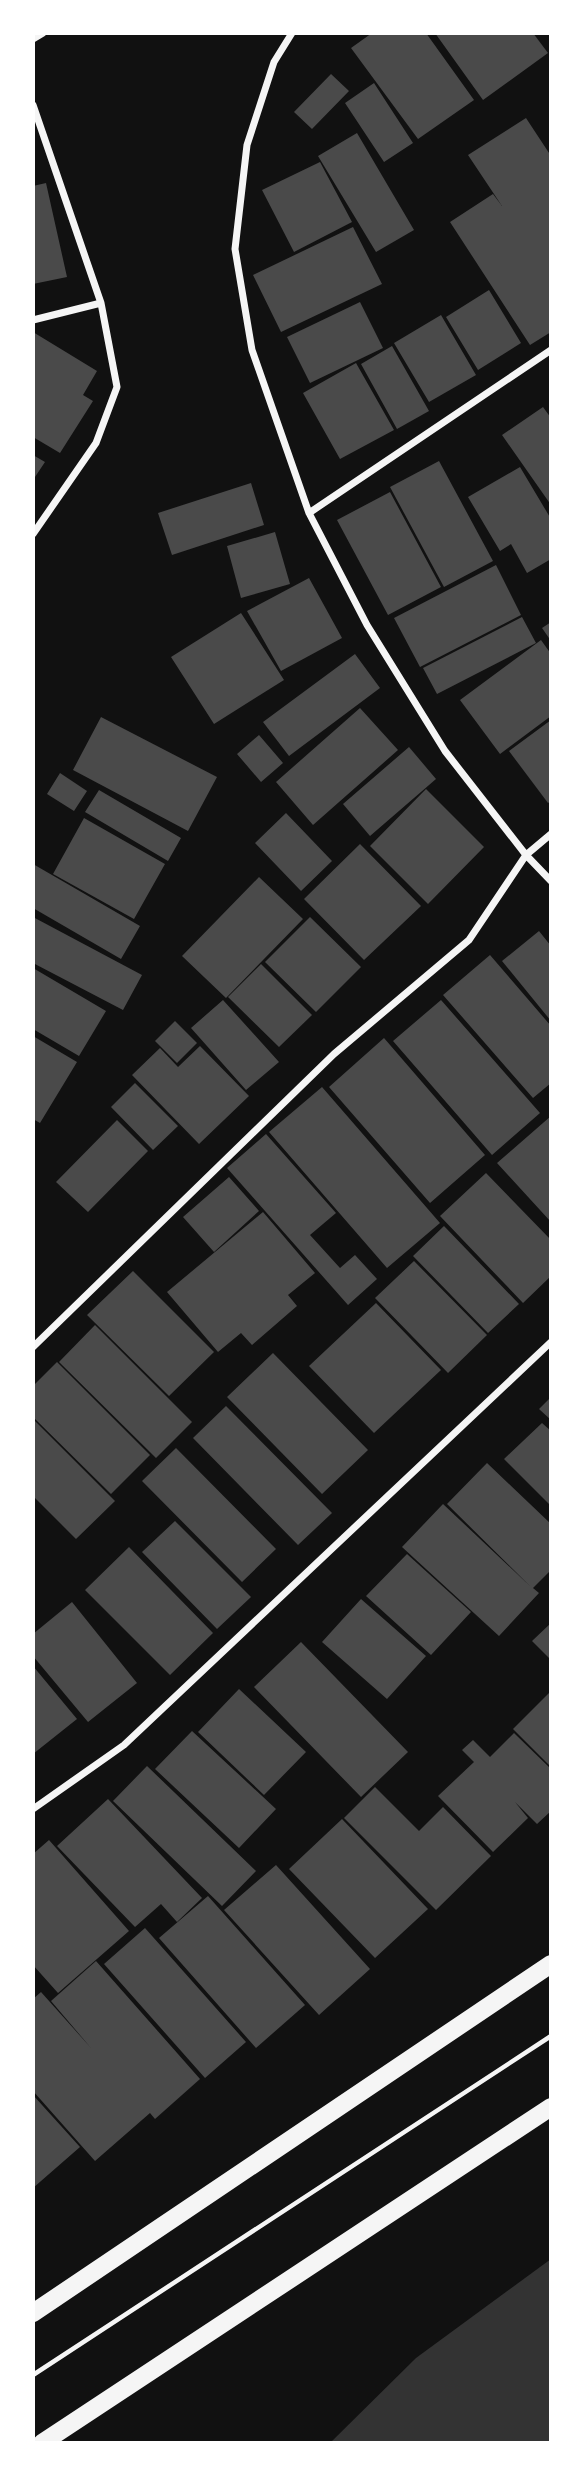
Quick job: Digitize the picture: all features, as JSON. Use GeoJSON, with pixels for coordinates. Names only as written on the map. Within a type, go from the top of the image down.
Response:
{"type":"FeatureCollection","features":[{"type":"Feature","properties":{"kind":"main road"},"geometry":{"type":"LineString","coordinates":[[33,2313],[551,1964]]}},
{"type":"Feature","properties":{"kind":"main road"},"geometry":{"type":"LineString","coordinates":[[42,2443],[551,2107]]}},
{"type":"Feature","properties":{"kind":"street"},"geometry":{"type":"LineString","coordinates":[[33,39],[42,33]]}},
{"type":"Feature","properties":{"kind":"street"},"geometry":{"type":"LineString","coordinates":[[292,33],[274,62],[247,145],[235,249],[252,350],[309,513],[367,625],[445,751],[526,855],[551,881]]}},
{"type":"Feature","properties":{"kind":"street"},"geometry":{"type":"LineString","coordinates":[[33,105],[101,303],[117,387],[96,443],[33,534]]}},
{"type":"Feature","properties":{"kind":"street"},"geometry":{"type":"LineString","coordinates":[[33,320],[101,303]]}},
{"type":"Feature","properties":{"kind":"street"},"geometry":{"type":"LineString","coordinates":[[309,513],[551,350]]}},
{"type":"Feature","properties":{"kind":"street"},"geometry":{"type":"LineString","coordinates":[[33,1347],[334,1054],[469,940],[526,855],[551,834]]}},
{"type":"Feature","properties":{"kind":"street"},"geometry":{"type":"LineString","coordinates":[[33,1809],[124,1745],[551,1342]]}},
{"type":"Feature","properties":{"kind":"path"},"geometry":{"type":"LineString","coordinates":[[33,2375],[551,2036]]}},
{"type":"Feature","properties":{"kind":"shaded area"},"geometry":{"type":"Polygon","coordinates":[[[551,2259],[551,2443],[330,2443],[416,2358],[551,2259]]]}},
{"type":"Feature","properties":{"kind":"building"},"geometry":{"type":"Polygon","coordinates":[[[372,33],[426,33],[474,100],[418,139],[351,48],[372,33]]]}},
{"type":"Feature","properties":{"kind":"building"},"geometry":{"type":"Polygon","coordinates":[[[435,33],[533,33],[548,53],[483,100],[435,33]]]}},
{"type":"Feature","properties":{"kind":"building"},"geometry":{"type":"Polygon","coordinates":[[[331,74],[349,91],[312,129],[294,112],[331,74]]]}},
{"type":"Feature","properties":{"kind":"building"},"geometry":{"type":"Polygon","coordinates":[[[374,83],[413,143],[384,162],[345,103],[374,83]]]}},
{"type":"Feature","properties":{"kind":"building"},"geometry":{"type":"Polygon","coordinates":[[[526,118],[551,156],[551,332],[530,345],[450,222],[493,194],[502,206],[468,155],[526,118]]]}},
{"type":"Feature","properties":{"kind":"building"},"geometry":{"type":"Polygon","coordinates":[[[357,133],[414,230],[376,252],[318,156],[357,133]]]}},
{"type":"Feature","properties":{"kind":"building"},"geometry":{"type":"Polygon","coordinates":[[[320,162],[352,222],[294,252],[262,190],[320,162]]]}},
{"type":"Feature","properties":{"kind":"building"},"geometry":{"type":"Polygon","coordinates":[[[46,183],[67,277],[33,284],[33,186],[46,183]]]}},
{"type":"Feature","properties":{"kind":"building"},"geometry":{"type":"Polygon","coordinates":[[[353,227],[382,284],[281,332],[253,275],[353,227]]]}},
{"type":"Feature","properties":{"kind":"building"},"geometry":{"type":"Polygon","coordinates":[[[489,290],[521,343],[478,370],[446,317],[489,290]]]}},
{"type":"Feature","properties":{"kind":"building"},"geometry":{"type":"Polygon","coordinates":[[[360,302],[383,348],[310,383],[287,337],[360,302]]]}},
{"type":"Feature","properties":{"kind":"building"},"geometry":{"type":"Polygon","coordinates":[[[441,315],[476,375],[429,402],[394,343],[441,315]]]}},
{"type":"Feature","properties":{"kind":"building"},"geometry":{"type":"Polygon","coordinates":[[[33,332],[97,371],[83,395],[93,401],[60,453],[33,437],[33,332]]]}},
{"type":"Feature","properties":{"kind":"building"},"geometry":{"type":"Polygon","coordinates":[[[392,346],[429,411],[397,429],[361,364],[392,346]]]}},
{"type":"Feature","properties":{"kind":"building"},"geometry":{"type":"Polygon","coordinates":[[[356,363],[394,430],[340,459],[303,393],[356,363]]]}},
{"type":"Feature","properties":{"kind":"building"},"geometry":{"type":"Polygon","coordinates":[[[543,407],[551,418],[551,505],[502,435],[543,407]]]}},
{"type":"Feature","properties":{"kind":"building"},"geometry":{"type":"Polygon","coordinates":[[[33,455],[45,462],[33,480],[33,455]]]}},
{"type":"Feature","properties":{"kind":"building"},"geometry":{"type":"Polygon","coordinates":[[[439,461],[493,561],[444,587],[390,487],[439,461]]]}},
{"type":"Feature","properties":{"kind":"building"},"geometry":{"type":"Polygon","coordinates":[[[520,467],[551,519],[551,559],[527,573],[511,544],[500,551],[468,497],[520,467]]]}},
{"type":"Feature","properties":{"kind":"building"},"geometry":{"type":"Polygon","coordinates":[[[251,483],[264,525],[172,555],[158,513],[251,483]]]}},
{"type":"Feature","properties":{"kind":"building"},"geometry":{"type":"Polygon","coordinates":[[[390,492],[441,587],[388,615],[337,520],[390,492]]]}},
{"type":"Feature","properties":{"kind":"building"},"geometry":{"type":"Polygon","coordinates":[[[275,532],[290,584],[241,598],[227,546],[275,532]]]}},
{"type":"Feature","properties":{"kind":"building"},"geometry":{"type":"Polygon","coordinates":[[[496,565],[521,615],[420,667],[394,618],[496,565]]]}},
{"type":"Feature","properties":{"kind":"building"},"geometry":{"type":"Polygon","coordinates":[[[309,578],[342,638],[281,671],[247,611],[309,578]]]}},
{"type":"Feature","properties":{"kind":"building"},"geometry":{"type":"Polygon","coordinates":[[[241,613],[284,680],[214,724],[171,657],[241,613]]]}},
{"type":"Feature","properties":{"kind":"building"},"geometry":{"type":"Polygon","coordinates":[[[522,617],[536,643],[437,694],[423,668],[522,617]]]}},
{"type":"Feature","properties":{"kind":"building"},"geometry":{"type":"Polygon","coordinates":[[[551,622],[551,641],[542,628],[551,622]]]}},
{"type":"Feature","properties":{"kind":"building"},"geometry":{"type":"Polygon","coordinates":[[[541,640],[551,654],[551,716],[500,754],[460,700],[541,640]]]}},
{"type":"Feature","properties":{"kind":"building"},"geometry":{"type":"Polygon","coordinates":[[[355,654],[380,688],[289,756],[263,722],[355,654]]]}},
{"type":"Feature","properties":{"kind":"building"},"geometry":{"type":"Polygon","coordinates":[[[360,708],[398,750],[313,825],[276,782],[360,708]]]}},
{"type":"Feature","properties":{"kind":"building"},"geometry":{"type":"Polygon","coordinates":[[[101,717],[217,777],[188,831],[73,770],[101,717]]]}},
{"type":"Feature","properties":{"kind":"building"},"geometry":{"type":"Polygon","coordinates":[[[551,720],[551,801],[548,803],[509,751],[551,720]]]}},
{"type":"Feature","properties":{"kind":"building"},"geometry":{"type":"Polygon","coordinates":[[[259,735],[283,763],[261,782],[237,754],[259,735]]]}},
{"type":"Feature","properties":{"kind":"building"},"geometry":{"type":"Polygon","coordinates":[[[409,747],[436,779],[370,836],[343,804],[409,747]]]}},
{"type":"Feature","properties":{"kind":"building"},"geometry":{"type":"Polygon","coordinates":[[[60,773],[87,791],[74,811],[47,794],[60,773]]]}},
{"type":"Feature","properties":{"kind":"building"},"geometry":{"type":"Polygon","coordinates":[[[426,789],[484,847],[428,904],[370,846],[426,789]]]}},
{"type":"Feature","properties":{"kind":"building"},"geometry":{"type":"Polygon","coordinates":[[[99,790],[181,838],[168,861],[85,812],[99,790]]]}},
{"type":"Feature","properties":{"kind":"building"},"geometry":{"type":"Polygon","coordinates":[[[286,813],[332,861],[301,891],[255,843],[286,813]]]}},
{"type":"Feature","properties":{"kind":"building"},"geometry":{"type":"Polygon","coordinates":[[[84,818],[165,864],[134,919],[53,874],[84,818]]]}},
{"type":"Feature","properties":{"kind":"building"},"geometry":{"type":"Polygon","coordinates":[[[360,844],[421,906],[364,960],[304,899],[360,844]]]}},
{"type":"Feature","properties":{"kind":"building"},"geometry":{"type":"Polygon","coordinates":[[[33,864],[140,926],[121,959],[33,908],[33,864]]]}},
{"type":"Feature","properties":{"kind":"building"},"geometry":{"type":"Polygon","coordinates":[[[259,877],[303,919],[226,998],[182,956],[259,877]]]}},
{"type":"Feature","properties":{"kind":"building"},"geometry":{"type":"Polygon","coordinates":[[[33,917],[142,975],[123,1010],[33,963],[33,917]]]}},
{"type":"Feature","properties":{"kind":"building"},"geometry":{"type":"Polygon","coordinates":[[[310,917],[361,967],[316,1012],[265,962],[310,917]]]}},
{"type":"Feature","properties":{"kind":"building"},"geometry":{"type":"Polygon","coordinates":[[[539,931],[551,946],[551,1021],[502,961],[539,931]]]}},
{"type":"Feature","properties":{"kind":"building"},"geometry":{"type":"Polygon","coordinates":[[[490,955],[551,1026],[551,1083],[533,1098],[443,995],[490,955]]]}},
{"type":"Feature","properties":{"kind":"building"},"geometry":{"type":"Polygon","coordinates":[[[261,964],[312,1015],[279,1047],[228,997],[261,964]]]}},
{"type":"Feature","properties":{"kind":"building"},"geometry":{"type":"Polygon","coordinates":[[[33,968],[106,1011],[79,1056],[33,1029],[33,968]]]}},
{"type":"Feature","properties":{"kind":"building"},"geometry":{"type":"Polygon","coordinates":[[[223,1000],[279,1062],[246,1090],[191,1028],[223,1000]]]}},
{"type":"Feature","properties":{"kind":"building"},"geometry":{"type":"Polygon","coordinates":[[[441,1000],[540,1113],[492,1155],[393,1041],[441,1000]]]}},
{"type":"Feature","properties":{"kind":"building"},"geometry":{"type":"Polygon","coordinates":[[[175,1021],[197,1043],[177,1063],[155,1041],[175,1021]]]}},
{"type":"Feature","properties":{"kind":"building"},"geometry":{"type":"Polygon","coordinates":[[[33,1036],[77,1062],[40,1123],[33,1119],[33,1036]]]}},
{"type":"Feature","properties":{"kind":"building"},"geometry":{"type":"Polygon","coordinates":[[[384,1038],[485,1155],[430,1203],[329,1087],[384,1038]]]}},
{"type":"Feature","properties":{"kind":"building"},"geometry":{"type":"Polygon","coordinates":[[[200,1046],[249,1096],[199,1144],[132,1075],[160,1048],[178,1067],[200,1046]]]}},
{"type":"Feature","properties":{"kind":"building"},"geometry":{"type":"Polygon","coordinates":[[[135,1083],[178,1126],[153,1150],[111,1107],[135,1083]]]}},
{"type":"Feature","properties":{"kind":"building"},"geometry":{"type":"Polygon","coordinates":[[[322,1087],[440,1223],[387,1268],[269,1132],[322,1087]]]}},
{"type":"Feature","properties":{"kind":"building"},"geometry":{"type":"Polygon","coordinates":[[[551,1116],[551,1222],[497,1163],[551,1116]]]}},
{"type":"Feature","properties":{"kind":"building"},"geometry":{"type":"Polygon","coordinates":[[[117,1120],[148,1151],[88,1212],[56,1182],[117,1120]]]}},
{"type":"Feature","properties":{"kind":"building"},"geometry":{"type":"Polygon","coordinates":[[[266,1134],[336,1213],[310,1235],[340,1268],[355,1255],[377,1279],[348,1305],[227,1168],[266,1134]]]}},
{"type":"Feature","properties":{"kind":"building"},"geometry":{"type":"Polygon","coordinates":[[[486,1173],[551,1240],[551,1276],[523,1303],[440,1216],[486,1173]]]}},
{"type":"Feature","properties":{"kind":"building"},"geometry":{"type":"Polygon","coordinates":[[[229,1177],[259,1211],[214,1252],[183,1217],[229,1177]]]}},
{"type":"Feature","properties":{"kind":"building"},"geometry":{"type":"Polygon","coordinates":[[[263,1212],[315,1273],[288,1295],[297,1306],[252,1345],[241,1333],[218,1352],[167,1292],[263,1212]]]}},
{"type":"Feature","properties":{"kind":"building"},"geometry":{"type":"Polygon","coordinates":[[[444,1226],[519,1304],[488,1333],[413,1256],[444,1226]]]}},
{"type":"Feature","properties":{"kind":"building"},"geometry":{"type":"Polygon","coordinates":[[[414,1261],[487,1335],[448,1373],[375,1298],[414,1261]]]}},
{"type":"Feature","properties":{"kind":"building"},"geometry":{"type":"Polygon","coordinates":[[[133,1271],[214,1352],[169,1396],[87,1315],[133,1271]]]}},
{"type":"Feature","properties":{"kind":"building"},"geometry":{"type":"Polygon","coordinates":[[[376,1303],[441,1370],[374,1433],[309,1366],[376,1303]]]}},
{"type":"Feature","properties":{"kind":"building"},"geometry":{"type":"Polygon","coordinates":[[[95,1325],[192,1422],[156,1458],[59,1362],[95,1325]]]}},
{"type":"Feature","properties":{"kind":"building"},"geometry":{"type":"Polygon","coordinates":[[[273,1353],[368,1450],[322,1494],[227,1397],[273,1353]]]}},
{"type":"Feature","properties":{"kind":"building"},"geometry":{"type":"Polygon","coordinates":[[[57,1362],[150,1455],[111,1494],[33,1417],[33,1386],[57,1362]]]}},
{"type":"Feature","properties":{"kind":"building"},"geometry":{"type":"Polygon","coordinates":[[[551,1397],[551,1420],[539,1409],[551,1397]]]}},
{"type":"Feature","properties":{"kind":"building"},"geometry":{"type":"Polygon","coordinates":[[[226,1406],[332,1513],[298,1545],[193,1438],[226,1406]]]}},
{"type":"Feature","properties":{"kind":"building"},"geometry":{"type":"Polygon","coordinates":[[[33,1419],[115,1501],[76,1539],[33,1496],[33,1419]]]}},
{"type":"Feature","properties":{"kind":"building"},"geometry":{"type":"Polygon","coordinates":[[[542,1423],[551,1431],[551,1506],[504,1459],[542,1423]]]}},
{"type":"Feature","properties":{"kind":"building"},"geometry":{"type":"Polygon","coordinates":[[[176,1448],[276,1549],[242,1582],[142,1481],[176,1448]]]}},
{"type":"Feature","properties":{"kind":"building"},"geometry":{"type":"Polygon","coordinates":[[[487,1463],[551,1524],[551,1570],[533,1588],[539,1593],[499,1636],[402,1547],[443,1504],[531,1587],[447,1504],[487,1463]]]}},
{"type":"Feature","properties":{"kind":"building"},"geometry":{"type":"Polygon","coordinates":[[[175,1521],[251,1597],[217,1629],[142,1552],[175,1521]]]}},
{"type":"Feature","properties":{"kind":"building"},"geometry":{"type":"Polygon","coordinates":[[[129,1547],[213,1633],[170,1675],[85,1590],[129,1547]]]}},
{"type":"Feature","properties":{"kind":"building"},"geometry":{"type":"Polygon","coordinates":[[[407,1554],[471,1612],[431,1655],[366,1596],[407,1554]]]}},
{"type":"Feature","properties":{"kind":"building"},"geometry":{"type":"Polygon","coordinates":[[[361,1599],[426,1656],[387,1699],[322,1642],[361,1599]]]}},
{"type":"Feature","properties":{"kind":"building"},"geometry":{"type":"Polygon","coordinates":[[[72,1602],[137,1683],[88,1722],[33,1656],[33,1634],[72,1602]]]}},
{"type":"Feature","properties":{"kind":"building"},"geometry":{"type":"Polygon","coordinates":[[[551,1623],[551,1660],[532,1641],[551,1623]]]}},
{"type":"Feature","properties":{"kind":"building"},"geometry":{"type":"Polygon","coordinates":[[[301,1642],[408,1752],[361,1797],[254,1687],[301,1642]]]}},
{"type":"Feature","properties":{"kind":"building"},"geometry":{"type":"Polygon","coordinates":[[[33,1666],[77,1719],[33,1754],[33,1666]]]}},
{"type":"Feature","properties":{"kind":"building"},"geometry":{"type":"Polygon","coordinates":[[[239,1689],[306,1752],[264,1795],[198,1732],[239,1689]]]}},
{"type":"Feature","properties":{"kind":"building"},"geometry":{"type":"Polygon","coordinates":[[[551,1691],[551,1767],[513,1729],[551,1691]]]}},
{"type":"Feature","properties":{"kind":"building"},"geometry":{"type":"Polygon","coordinates":[[[192,1731],[276,1809],[239,1848],[155,1769],[192,1731]]]}},
{"type":"Feature","properties":{"kind":"building"},"geometry":{"type":"Polygon","coordinates":[[[514,1733],[551,1769],[551,1811],[537,1824],[515,1802],[528,1818],[493,1852],[438,1796],[474,1762],[462,1750],[473,1740],[490,1757],[514,1733]]]}},
{"type":"Feature","properties":{"kind":"building"},"geometry":{"type":"Polygon","coordinates":[[[147,1766],[256,1871],[222,1906],[113,1801],[147,1766]]]}},
{"type":"Feature","properties":{"kind":"building"},"geometry":{"type":"Polygon","coordinates":[[[375,1787],[419,1831],[443,1807],[491,1856],[436,1910],[344,1818],[375,1787]]]}},
{"type":"Feature","properties":{"kind":"building"},"geometry":{"type":"Polygon","coordinates":[[[108,1799],[202,1898],[177,1922],[161,1904],[135,1927],[57,1846],[108,1799]]]}},
{"type":"Feature","properties":{"kind":"building"},"geometry":{"type":"Polygon","coordinates":[[[342,1819],[428,1909],[375,1958],[289,1869],[342,1819]]]}},
{"type":"Feature","properties":{"kind":"building"},"geometry":{"type":"Polygon","coordinates":[[[49,1840],[129,1931],[58,1993],[33,1965],[33,1854],[49,1840]]]}},
{"type":"Feature","properties":{"kind":"building"},"geometry":{"type":"Polygon","coordinates":[[[276,1865],[370,1969],[319,2015],[224,1910],[276,1865]]]}},
{"type":"Feature","properties":{"kind":"building"},"geometry":{"type":"Polygon","coordinates":[[[208,1896],[305,2005],[256,2048],[159,1938],[208,1896]]]}},
{"type":"Feature","properties":{"kind":"building"},"geometry":{"type":"Polygon","coordinates":[[[145,1928],[246,2042],[205,2078],[104,1964],[145,1928]]]}},
{"type":"Feature","properties":{"kind":"building"},"geometry":{"type":"Polygon","coordinates":[[[96,1961],[200,2079],[155,2119],[150,2113],[95,2161],[33,2091],[33,1999],[41,1992],[91,2048],[51,2001],[96,1961]]]}},
{"type":"Feature","properties":{"kind":"building"},"geometry":{"type":"Polygon","coordinates":[[[33,2095],[80,2147],[33,2188],[33,2095]]]}}]}
